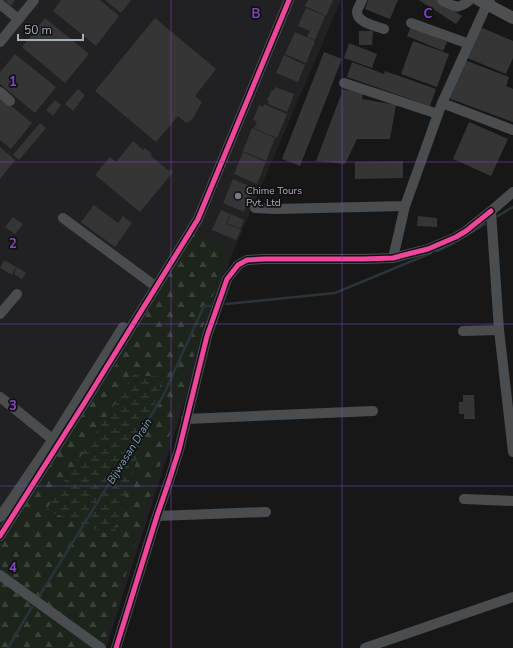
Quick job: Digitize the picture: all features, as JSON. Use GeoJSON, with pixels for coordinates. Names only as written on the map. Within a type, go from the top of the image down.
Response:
{"type":"FeatureCollection","features":[{"type":"Feature","properties":{"kind":"main road"},"geometry":{"type":"LineString","coordinates":[[485,1],[513,18]]}},
{"type":"Feature","properties":{"kind":"street"},"geometry":{"type":"LineString","coordinates":[[0,42],[34,0]]}},
{"type":"Feature","properties":{"kind":"street"},"geometry":{"type":"LineString","coordinates":[[0,536],[55,442],[178,240],[194,210],[282,0]]}},
{"type":"Feature","properties":{"kind":"street"},"geometry":{"type":"LineString","coordinates":[[0,517],[55,442],[143,309],[198,219],[290,0]]}},
{"type":"Feature","properties":{"kind":"street"},"geometry":{"type":"LineString","coordinates":[[362,0],[357,12],[359,18],[364,22],[384,29]]}},
{"type":"Feature","properties":{"kind":"street"},"geometry":{"type":"LineString","coordinates":[[442,0],[454,6],[462,6],[470,0]]}},
{"type":"Feature","properties":{"kind":"street"},"geometry":{"type":"LineString","coordinates":[[393,258],[405,206],[442,103],[469,44],[485,1]]}},
{"type":"Feature","properties":{"kind":"street"},"geometry":{"type":"LineString","coordinates":[[0,4],[18,19]]}},
{"type":"Feature","properties":{"kind":"street"},"geometry":{"type":"LineString","coordinates":[[411,23],[469,44]]}},
{"type":"Feature","properties":{"kind":"street"},"geometry":{"type":"LineString","coordinates":[[344,83],[438,114]]}},
{"type":"Feature","properties":{"kind":"street"},"geometry":{"type":"LineString","coordinates":[[0,92],[10,101]]}},
{"type":"Feature","properties":{"kind":"street"},"geometry":{"type":"LineString","coordinates":[[442,103],[513,130]]}},
{"type":"Feature","properties":{"kind":"street"},"geometry":{"type":"LineString","coordinates":[[116,648],[169,481],[212,322],[227,279],[238,265],[247,260],[264,258],[393,258],[428,249],[444,243],[466,231],[513,192]]}},
{"type":"Feature","properties":{"kind":"street"},"geometry":{"type":"LineString","coordinates":[[255,208],[283,209],[405,206]]}},
{"type":"Feature","properties":{"kind":"street"},"geometry":{"type":"LineString","coordinates":[[491,211],[499,330],[513,452]]}},
{"type":"Feature","properties":{"kind":"street"},"geometry":{"type":"LineString","coordinates":[[63,218],[151,283]]}},
{"type":"Feature","properties":{"kind":"street"},"geometry":{"type":"LineString","coordinates":[[0,314],[17,294]]}},
{"type":"Feature","properties":{"kind":"street"},"geometry":{"type":"LineString","coordinates":[[463,331],[499,330]]}},
{"type":"Feature","properties":{"kind":"street"},"geometry":{"type":"LineString","coordinates":[[0,397],[55,442]]}},
{"type":"Feature","properties":{"kind":"street"},"geometry":{"type":"LineString","coordinates":[[186,419],[373,411]]}},
{"type":"Feature","properties":{"kind":"street"},"geometry":{"type":"LineString","coordinates":[[464,499],[513,500]]}},
{"type":"Feature","properties":{"kind":"street"},"geometry":{"type":"LineString","coordinates":[[157,516],[266,512]]}},
{"type":"Feature","properties":{"kind":"street"},"geometry":{"type":"LineString","coordinates":[[0,575],[101,648]]}},
{"type":"Feature","properties":{"kind":"street"},"geometry":{"type":"LineString","coordinates":[[365,648],[513,597]]}},
{"type":"Feature","properties":{"kind":"shaded area"},"geometry":{"type":"Polygon","coordinates":[[[0,0],[341,0],[231,257],[106,648],[0,648],[0,0]]]}},
{"type":"Feature","properties":{"kind":"green space"},"geometry":{"type":"Polygon","coordinates":[[[195,231],[227,250],[103,648],[0,648],[0,535],[121,357],[195,231]]]}},
{"type":"Feature","properties":{"kind":"green space"},"geometry":{"type":"Polygon","coordinates":[[[133,375],[163,377],[113,536],[46,510],[133,375]]]}},
{"type":"Feature","properties":{"kind":"building"},"geometry":{"type":"Polygon","coordinates":[[[4,0],[15,0],[11,6],[4,0]]]}},
{"type":"Feature","properties":{"kind":"building"},"geometry":{"type":"Polygon","coordinates":[[[61,0],[100,0],[119,16],[96,46],[53,11],[61,0]]]}},
{"type":"Feature","properties":{"kind":"building"},"geometry":{"type":"Polygon","coordinates":[[[105,0],[131,0],[121,13],[105,0]]]}},
{"type":"Feature","properties":{"kind":"building"},"geometry":{"type":"Polygon","coordinates":[[[308,0],[333,0],[326,16],[305,6],[308,0]]]}},
{"type":"Feature","properties":{"kind":"building"},"geometry":{"type":"Polygon","coordinates":[[[368,0],[398,0],[390,19],[365,9],[368,0]]]}},
{"type":"Feature","properties":{"kind":"building"},"geometry":{"type":"Polygon","coordinates":[[[419,0],[437,0],[462,16],[456,24],[419,0]]]}},
{"type":"Feature","properties":{"kind":"building"},"geometry":{"type":"Polygon","coordinates":[[[306,8],[325,16],[315,40],[307,37],[310,31],[298,26],[306,8]]]}},
{"type":"Feature","properties":{"kind":"building"},"geometry":{"type":"Polygon","coordinates":[[[45,18],[89,54],[65,83],[22,47],[45,18]]]}},
{"type":"Feature","properties":{"kind":"building"},"geometry":{"type":"Polygon","coordinates":[[[155,18],[216,69],[195,96],[202,102],[192,120],[186,123],[178,116],[156,142],[95,91],[155,18]]]}},
{"type":"Feature","properties":{"kind":"building"},"geometry":{"type":"Polygon","coordinates":[[[411,26],[447,42],[443,51],[407,36],[411,26]]]}},
{"type":"Feature","properties":{"kind":"building"},"geometry":{"type":"Polygon","coordinates":[[[478,26],[513,41],[513,58],[506,74],[465,57],[478,26]]]}},
{"type":"Feature","properties":{"kind":"building"},"geometry":{"type":"Polygon","coordinates":[[[359,31],[373,31],[372,45],[359,45],[359,31]]]}},
{"type":"Feature","properties":{"kind":"building"},"geometry":{"type":"Polygon","coordinates":[[[295,32],[315,41],[306,63],[285,54],[295,32]]]}},
{"type":"Feature","properties":{"kind":"building"},"geometry":{"type":"Polygon","coordinates":[[[413,41],[449,54],[437,87],[401,74],[413,41]]]}},
{"type":"Feature","properties":{"kind":"building"},"geometry":{"type":"Polygon","coordinates":[[[349,43],[377,54],[372,68],[344,58],[349,43]]]}},
{"type":"Feature","properties":{"kind":"building"},"geometry":{"type":"Polygon","coordinates":[[[324,52],[342,59],[300,166],[282,159],[324,52]]]}},
{"type":"Feature","properties":{"kind":"building"},"geometry":{"type":"Polygon","coordinates":[[[15,54],[56,87],[35,113],[0,84],[0,72],[15,54]]]}},
{"type":"Feature","properties":{"kind":"building"},"geometry":{"type":"Polygon","coordinates":[[[284,55],[305,65],[298,82],[276,73],[284,55]]]}},
{"type":"Feature","properties":{"kind":"building"},"geometry":{"type":"Polygon","coordinates":[[[462,59],[509,77],[506,86],[513,89],[513,122],[448,98],[462,59]]]}},
{"type":"Feature","properties":{"kind":"building"},"geometry":{"type":"Polygon","coordinates":[[[352,62],[384,74],[385,71],[436,89],[430,106],[347,77],[352,62]]]}},
{"type":"Feature","properties":{"kind":"building"},"geometry":{"type":"Polygon","coordinates":[[[275,87],[294,94],[287,112],[268,104],[269,101],[267,100],[272,90],[274,91],[275,87]]]}},
{"type":"Feature","properties":{"kind":"building"},"geometry":{"type":"Polygon","coordinates":[[[78,89],[85,95],[73,111],[65,104],[78,89]]]}},
{"type":"Feature","properties":{"kind":"building"},"geometry":{"type":"Polygon","coordinates":[[[342,89],[363,93],[362,99],[396,105],[390,139],[357,139],[345,164],[316,161],[341,95],[342,89]]]}},
{"type":"Feature","properties":{"kind":"building"},"geometry":{"type":"Polygon","coordinates":[[[0,97],[32,123],[11,149],[0,140],[0,97]]]}},
{"type":"Feature","properties":{"kind":"building"},"geometry":{"type":"Polygon","coordinates":[[[55,100],[61,105],[53,116],[46,110],[55,100]]]}},
{"type":"Feature","properties":{"kind":"building"},"geometry":{"type":"Polygon","coordinates":[[[264,104],[287,114],[277,138],[254,128],[257,122],[253,120],[259,105],[263,107],[264,104]]]}},
{"type":"Feature","properties":{"kind":"building"},"geometry":{"type":"Polygon","coordinates":[[[469,122],[508,139],[491,176],[453,159],[469,122]]]}},
{"type":"Feature","properties":{"kind":"building"},"geometry":{"type":"Polygon","coordinates":[[[40,123],[46,128],[19,160],[13,155],[40,123]]]}},
{"type":"Feature","properties":{"kind":"building"},"geometry":{"type":"Polygon","coordinates":[[[252,128],[275,138],[266,161],[243,151],[252,128]]]}},
{"type":"Feature","properties":{"kind":"building"},"geometry":{"type":"Polygon","coordinates":[[[133,141],[143,150],[145,148],[152,154],[151,156],[169,171],[170,169],[173,172],[140,212],[95,175],[110,157],[116,162],[133,141]]]}},
{"type":"Feature","properties":{"kind":"building"},"geometry":{"type":"Polygon","coordinates":[[[0,147],[15,160],[0,179],[0,147]]]}},
{"type":"Feature","properties":{"kind":"building"},"geometry":{"type":"Polygon","coordinates":[[[243,152],[266,162],[257,184],[234,174],[243,152]]]}},
{"type":"Feature","properties":{"kind":"building"},"geometry":{"type":"Polygon","coordinates":[[[403,161],[403,178],[355,179],[355,162],[403,161]]]}},
{"type":"Feature","properties":{"kind":"building","name":"Chime Tours Pvt. Ltd"},"geometry":{"type":"Polygon","coordinates":[[[233,179],[254,188],[244,212],[223,203],[233,179]]]}},
{"type":"Feature","properties":{"kind":"building"},"geometry":{"type":"Polygon","coordinates":[[[94,205],[118,223],[123,216],[132,223],[115,247],[81,222],[94,205]]]}},
{"type":"Feature","properties":{"kind":"building"},"geometry":{"type":"Polygon","coordinates":[[[221,210],[230,214],[225,226],[227,224],[241,230],[236,240],[212,230],[221,210]]]}},
{"type":"Feature","properties":{"kind":"building"},"geometry":{"type":"Polygon","coordinates":[[[231,214],[244,220],[240,229],[227,223],[231,214]]]}},
{"type":"Feature","properties":{"kind":"building"},"geometry":{"type":"Polygon","coordinates":[[[418,216],[437,218],[437,227],[417,226],[418,216]]]}},
{"type":"Feature","properties":{"kind":"building"},"geometry":{"type":"Polygon","coordinates":[[[13,217],[23,224],[15,234],[5,227],[13,217]]]}},
{"type":"Feature","properties":{"kind":"building"},"geometry":{"type":"Polygon","coordinates":[[[4,260],[16,267],[12,275],[0,268],[4,260]]]}},
{"type":"Feature","properties":{"kind":"building"},"geometry":{"type":"Polygon","coordinates":[[[17,267],[26,273],[22,279],[14,274],[17,267]]]}},
{"type":"Feature","properties":{"kind":"building"},"geometry":{"type":"Polygon","coordinates":[[[463,395],[474,395],[475,419],[464,419],[464,414],[459,414],[459,402],[463,402],[463,395]]]}},
{"type":"Feature","properties":{"kind":"waterway","name":"Bijwasan Drain"},"geometry":{"type":"LineString","coordinates":[[498,216],[513,207]]}},
{"type":"Feature","properties":{"kind":"waterway","name":"Bijwasan Drain"},"geometry":{"type":"LineString","coordinates":[[472,232],[485,224]]}},
{"type":"Feature","properties":{"kind":"waterway","name":"Bijwasan Drain"},"geometry":{"type":"LineString","coordinates":[[437,251],[454,243]]}},
{"type":"Feature","properties":{"kind":"waterway","name":"Bijwasan Drain"},"geometry":{"type":"LineString","coordinates":[[226,304],[335,293],[431,253]]}},
{"type":"Feature","properties":{"kind":"waterway","name":"Bijwasan Drain"},"geometry":{"type":"LineString","coordinates":[[40,595],[163,396],[204,306],[210,306]]}},
{"type":"Feature","properties":{"kind":"waterway","name":"Bijwasan Drain"},"geometry":{"type":"LineString","coordinates":[[8,648],[32,607]]}},
{"type":"Feature","properties":{"kind":"cycle path"},"geometry":{"type":"LineString","coordinates":[[0,536],[198,219],[289,0]]}},
{"type":"Feature","properties":{"kind":"cycle path"},"geometry":{"type":"LineString","coordinates":[[116,648],[179,450],[207,336],[227,279],[238,265],[247,260],[264,259],[393,258],[428,249],[456,237],[491,211]]}},
{"type":"Feature","properties":{"kind":"place","name":"Chime Tours Pvt. Ltd"},"geometry":{"type":"Point","coordinates":[238,196]}}]}
